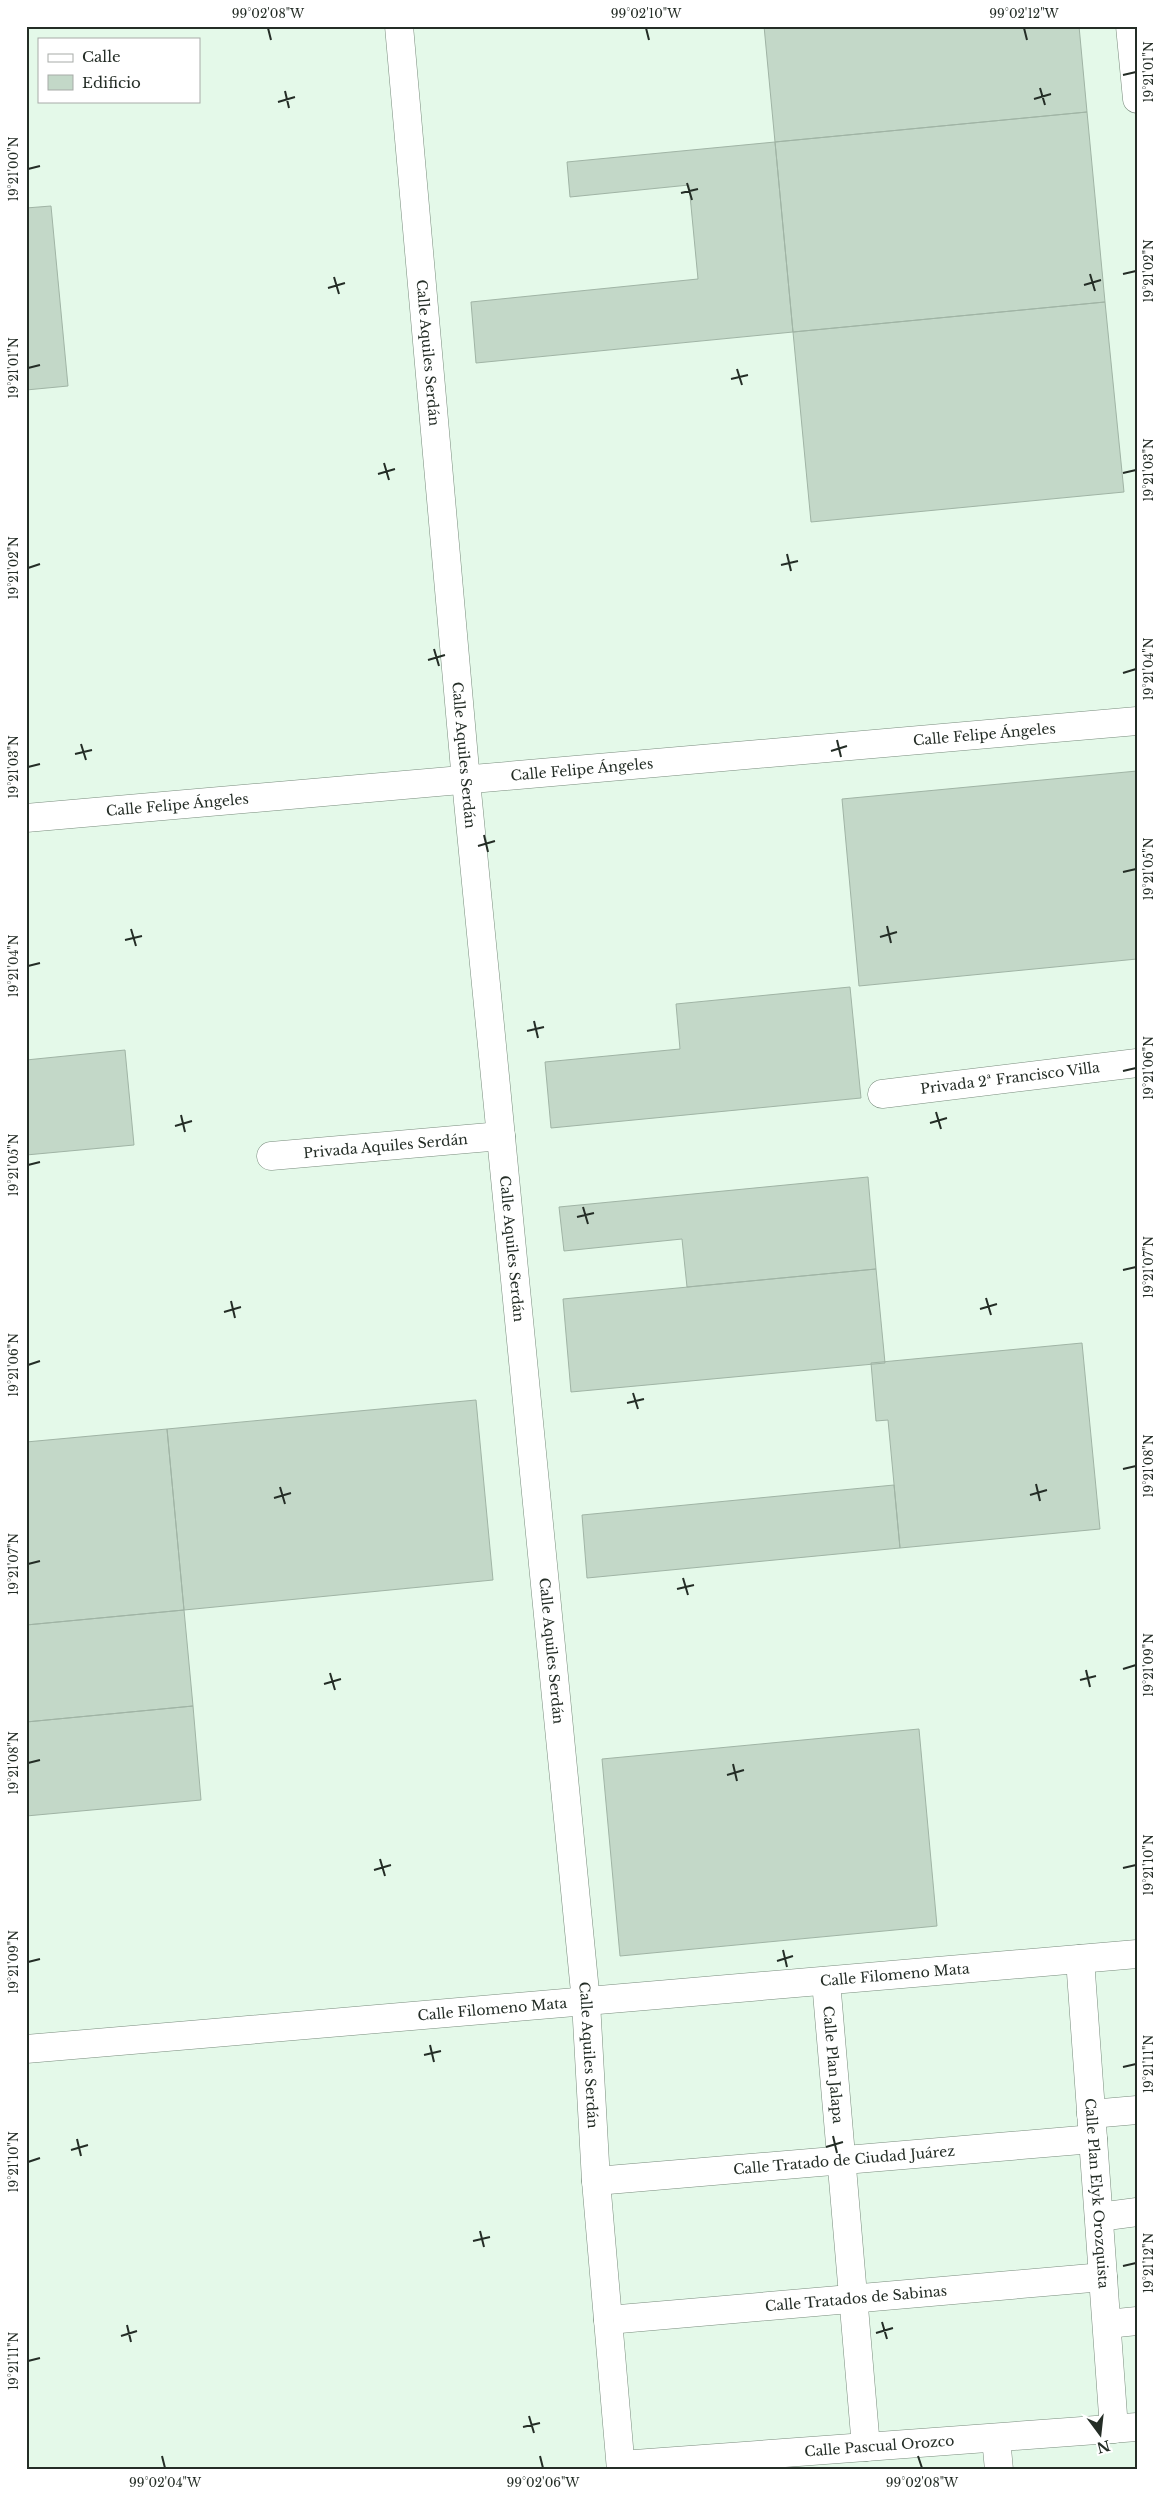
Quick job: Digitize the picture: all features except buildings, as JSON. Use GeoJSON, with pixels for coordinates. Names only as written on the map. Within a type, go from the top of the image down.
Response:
{"type":"FeatureCollection","features":[{"type":"Feature","properties":{"kind":"street","name":"Calle Aquiles Serdán"},"geometry":{"type":"LineString","coordinates":[[399,26],[466,781],[586,2002],[596,2181],[621,2467]]}},
{"type":"Feature","properties":{"kind":"street"},"geometry":{"type":"LineString","coordinates":[[1130,26],[1137,99]]}},
{"type":"Feature","properties":{"kind":"street","name":"Calle Felipe Ángeles"},"geometry":{"type":"LineString","coordinates":[[26,818],[1137,721]]}},
{"type":"Feature","properties":{"kind":"street","name":"Privada 2ª Francisco Villa"},"geometry":{"type":"LineString","coordinates":[[882,1094],[1137,1063]]}},
{"type":"Feature","properties":{"kind":"street","name":"Privada Aquiles Serdán"},"geometry":{"type":"LineString","coordinates":[[271,1156],[501,1136]]}},
{"type":"Feature","properties":{"kind":"street","name":"Calle Filomeno Mata"},"geometry":{"type":"LineString","coordinates":[[26,2050],[1137,1954]]}},
{"type":"Feature","properties":{"kind":"street","name":"Calle Plan Elyk Orozquista"},"geometry":{"type":"LineString","coordinates":[[1080,1959],[1107,2324],[1126,2428]]}},
{"type":"Feature","properties":{"kind":"street","name":"Calle Plan Jalapa"},"geometry":{"type":"LineString","coordinates":[[826,1982],[866,2447]]}},
{"type":"Feature","properties":{"kind":"street","name":"Calle Tratado de Ciudad Juárez"},"geometry":{"type":"LineString","coordinates":[[596,2181],[842,2162],[1092,2127],[1137,2110]]}},
{"type":"Feature","properties":{"kind":"street"},"geometry":{"type":"LineString","coordinates":[[1099,2217],[1137,2212]]}},
{"type":"Feature","properties":{"kind":"street","name":"Calle Tratados de Sabinas"},"geometry":{"type":"LineString","coordinates":[[608,2320],[1103,2277]]}},
{"type":"Feature","properties":{"kind":"street"},"geometry":{"type":"LineString","coordinates":[[1107,2324],[1137,2321]]}},
{"type":"Feature","properties":{"kind":"street","name":"Calle Pascual Orozco"},"geometry":{"type":"LineString","coordinates":[[621,2467],[1126,2428]]}},
{"type":"Feature","properties":{"kind":"street"},"geometry":{"type":"LineString","coordinates":[[996,2438],[999,2470]]}}]}
